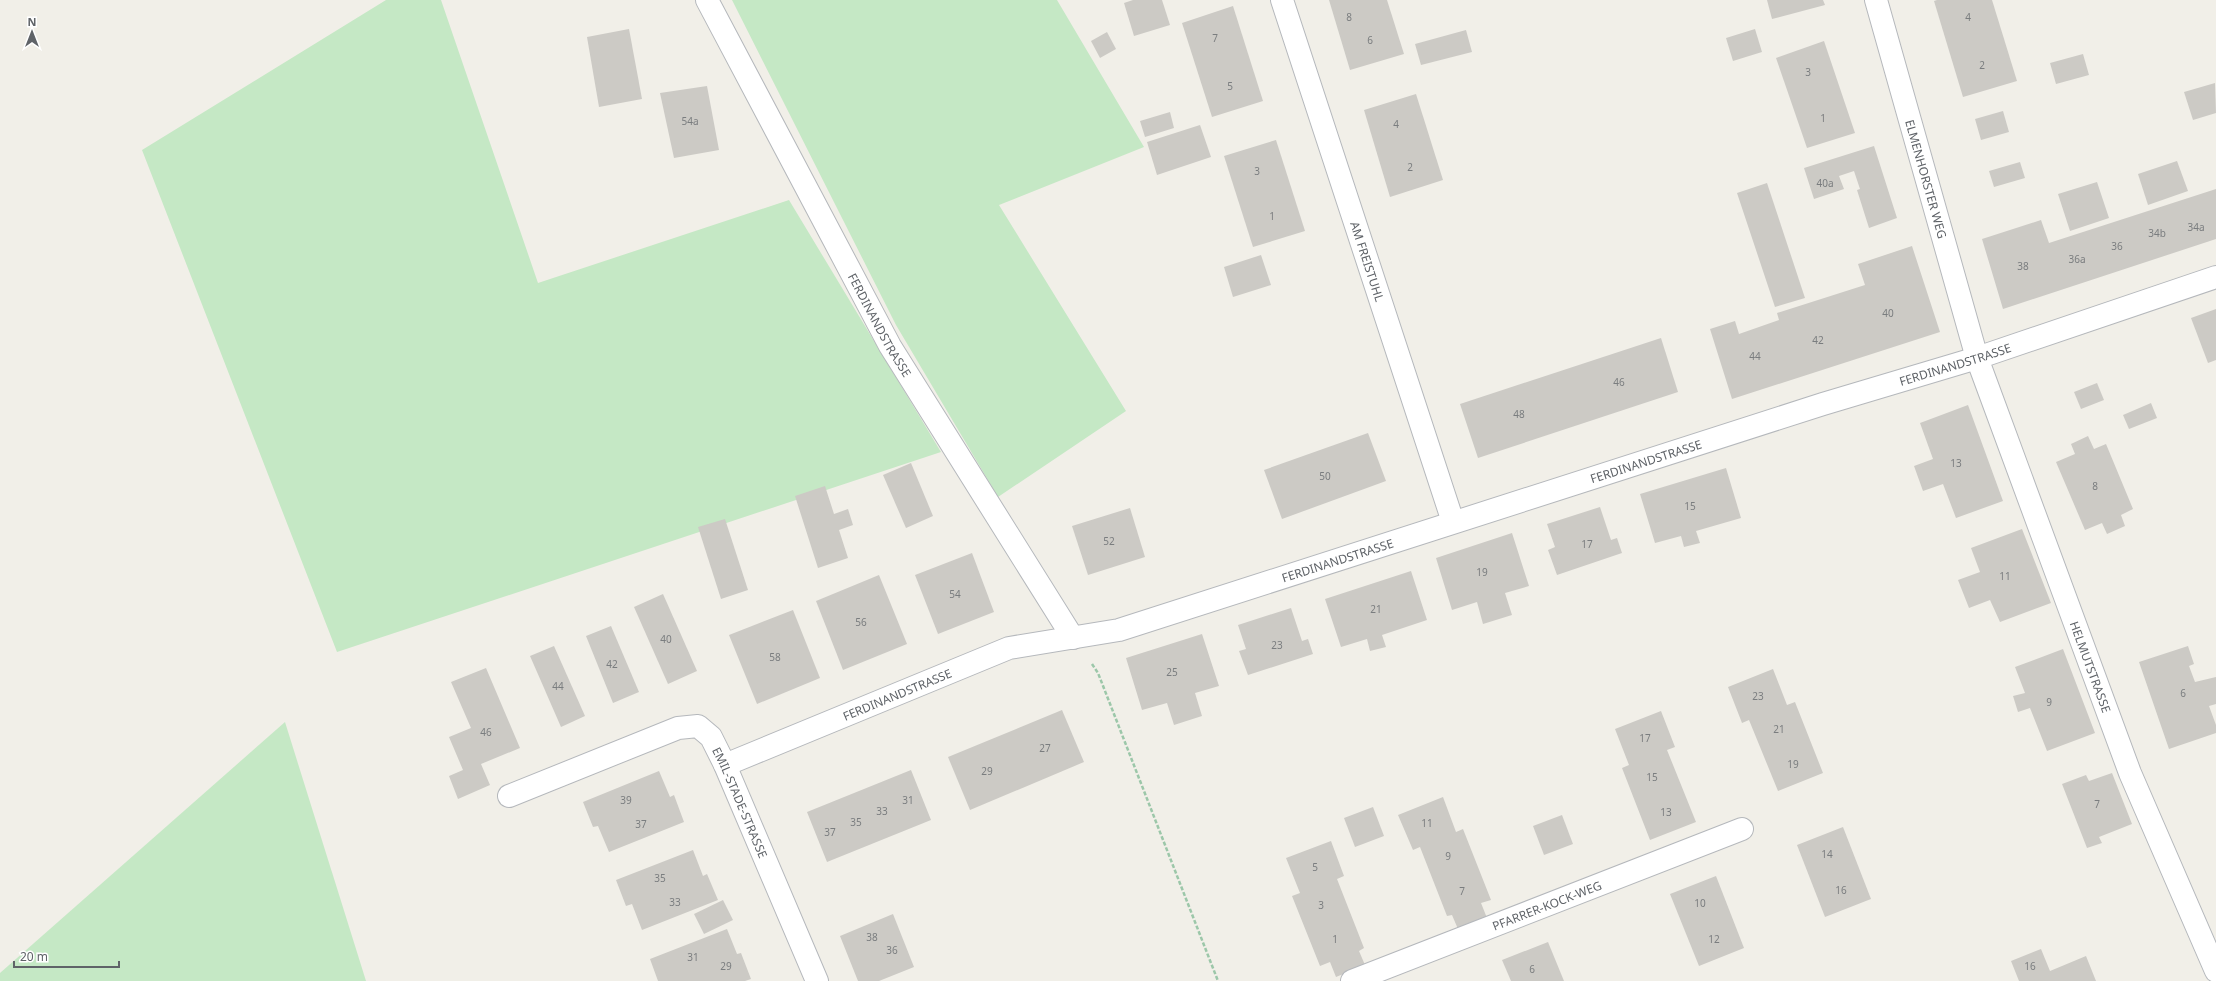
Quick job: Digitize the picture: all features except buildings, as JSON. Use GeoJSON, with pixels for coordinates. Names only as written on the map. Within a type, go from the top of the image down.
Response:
{"type":"FeatureCollection","features":[{"type":"Feature","properties":{"kind":"street","name":"FERDINANDSTRASSE"},"geometry":{"type":"LineString","coordinates":[[707,0],[890,346],[1074,638]]}},
{"type":"Feature","properties":{"kind":"street","name":"AM FREISTUHL"},"geometry":{"type":"LineString","coordinates":[[1282,0],[1454,522]]}},
{"type":"Feature","properties":{"kind":"street","name":"ELMENHORSTER WEG"},"geometry":{"type":"LineString","coordinates":[[1876,0],[1977,358]]}},
{"type":"Feature","properties":{"kind":"street","name":"FERDINANDSTRASSE"},"geometry":{"type":"LineString","coordinates":[[725,765],[1009,648],[1119,630],[1823,404],[1977,358],[2216,277]]}},
{"type":"Feature","properties":{"kind":"street","name":"HELMUTSTRASSE"},"geometry":{"type":"LineString","coordinates":[[1977,358],[2130,773],[2216,971]]}},
{"type":"Feature","properties":{"kind":"street","name":"EMIL-STADE-STRASSE"},"geometry":{"type":"LineString","coordinates":[[509,796],[678,728],[698,726],[711,736],[725,765],[817,981]]}},
{"type":"Feature","properties":{"kind":"street","name":"PFARRER-KOCK-WEG"},"geometry":{"type":"LineString","coordinates":[[1352,981],[1742,829]]}},
{"type":"Feature","properties":{"kind":"path"},"geometry":{"type":"LineString","coordinates":[[1074,638],[1098,673],[1218,981]]}},
{"type":"Feature","properties":{"kind":"green space"},"geometry":{"type":"Polygon","coordinates":[[[386,0],[441,0],[538,283],[789,200],[941,452],[337,652],[142,150],[386,0]]]}},
{"type":"Feature","properties":{"kind":"green space"},"geometry":{"type":"Polygon","coordinates":[[[732,0],[1057,0],[1144,147],[999,205],[1126,411],[998,497],[896,325],[732,0]]]}},
{"type":"Feature","properties":{"kind":"green space"},"geometry":{"type":"Polygon","coordinates":[[[285,722],[366,981],[0,981],[0,973],[285,722]]]}}]}
